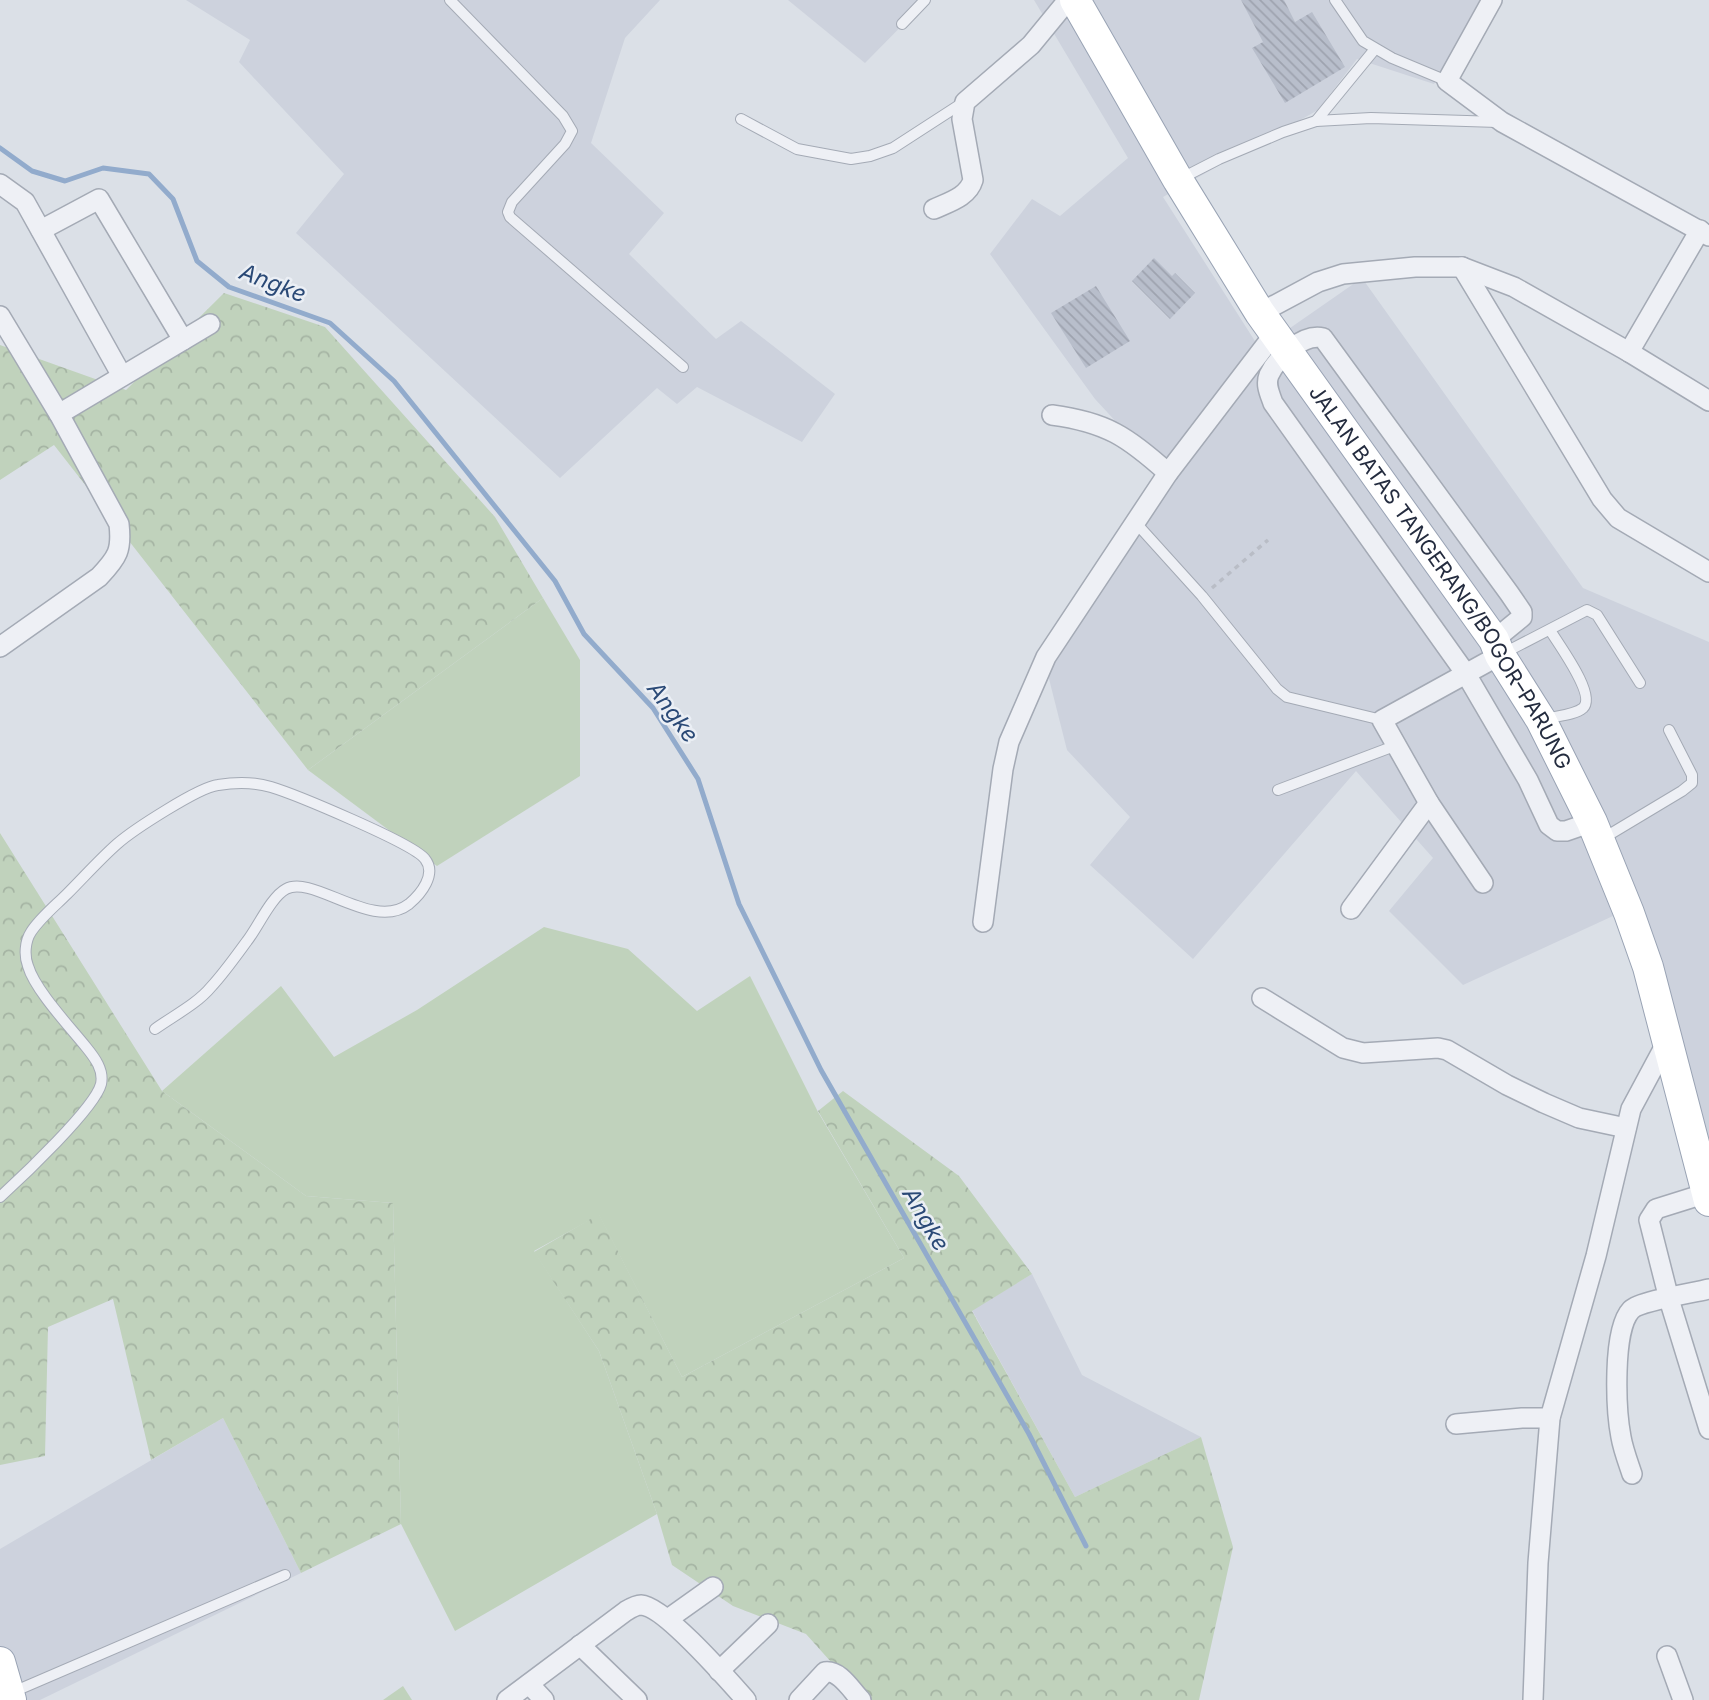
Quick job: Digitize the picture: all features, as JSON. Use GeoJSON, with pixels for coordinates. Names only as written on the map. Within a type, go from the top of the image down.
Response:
{"type":"FeatureCollection","features":[{"type":"Feature","properties":{"kind":"main road","name":"JALAN BATAS TANGERANG/BOGOR–PARUNG"},"geometry":{"type":"LineString","coordinates":[[1074,0],[1178,180],[1274,333],[1497,648],[1541,720],[1595,832],[1637,934],[1668,1040],[1699,1130],[1708,1197]]}},
{"type":"Feature","properties":{"kind":"main road"},"geometry":{"type":"LineString","coordinates":[[0,1662],[10,1697]]}},
{"type":"Feature","properties":{"kind":"street"},"geometry":{"type":"LineString","coordinates":[[934,209],[964,194],[974,180],[962,119],[964,102],[1031,45],[1068,0]]}},
{"type":"Feature","properties":{"kind":"street"},"geometry":{"type":"LineString","coordinates":[[1492,0],[1447,81],[1502,122],[1705,233],[1629,352]]}},
{"type":"Feature","properties":{"kind":"street"},"geometry":{"type":"LineString","coordinates":[[0,184],[25,202],[122,376]]}},
{"type":"Feature","properties":{"kind":"street"},"geometry":{"type":"LineString","coordinates":[[41,230],[99,199],[183,340]]}},
{"type":"Feature","properties":{"kind":"street"},"geometry":{"type":"LineString","coordinates":[[983,922],[1009,742],[1046,657],[1168,472],[1274,333],[1318,282],[1343,274],[1415,267],[1462,267],[1514,287],[1709,401]]}},
{"type":"Feature","properties":{"kind":"street"},"geometry":{"type":"LineString","coordinates":[[1462,267],[1602,499],[1618,518],[1709,572]]}},
{"type":"Feature","properties":{"kind":"street"},"geometry":{"type":"LineString","coordinates":[[0,316],[59,414],[119,524],[119,551],[99,577],[0,647]]}},
{"type":"Feature","properties":{"kind":"street"},"geometry":{"type":"LineString","coordinates":[[59,414],[210,324]]}},
{"type":"Feature","properties":{"kind":"street"},"geometry":{"type":"LineString","coordinates":[[1274,333],[1323,338],[1522,612],[1522,617],[1497,648],[1466,674],[1382,720],[1429,803],[1483,883]]}},
{"type":"Feature","properties":{"kind":"street"},"geometry":{"type":"LineString","coordinates":[[1274,333],[1268,389],[1273,403],[1466,674],[1528,780],[1549,825],[1557,831],[1595,832]]}},
{"type":"Feature","properties":{"kind":"street"},"geometry":{"type":"LineString","coordinates":[[1052,415],[1080,418],[1111,429],[1138,446],[1168,472]]}},
{"type":"Feature","properties":{"kind":"street"},"geometry":{"type":"LineString","coordinates":[[1351,909],[1429,803]]}},
{"type":"Feature","properties":{"kind":"street"},"geometry":{"type":"LineString","coordinates":[[1262,999],[1343,1048],[1363,1052],[1438,1048],[1447,1050],[1507,1085],[1579,1118],[1626,1128]]}},
{"type":"Feature","properties":{"kind":"street"},"geometry":{"type":"LineString","coordinates":[[1533,1700],[1538,1563],[1550,1418],[1596,1256],[1631,1109],[1668,1040]]}},
{"type":"Feature","properties":{"kind":"street"},"geometry":{"type":"LineString","coordinates":[[1708,1197],[1656,1209],[1649,1220],[1669,1299],[1709,1429]]}},
{"type":"Feature","properties":{"kind":"street"},"geometry":{"type":"LineString","coordinates":[[1632,1474],[1621,1438],[1617,1363],[1624,1321],[1632,1309],[1644,1303],[1709,1289]]}},
{"type":"Feature","properties":{"kind":"street"},"geometry":{"type":"LineString","coordinates":[[1455,1424],[1550,1418]]}},
{"type":"Feature","properties":{"kind":"street"},"geometry":{"type":"LineString","coordinates":[[668,1619],[713,1587]]}},
{"type":"Feature","properties":{"kind":"street"},"geometry":{"type":"LineString","coordinates":[[507,1700],[633,1607],[640,1605],[650,1607],[668,1619],[746,1700]]}},
{"type":"Feature","properties":{"kind":"street"},"geometry":{"type":"LineString","coordinates":[[719,1671],[768,1624]]}},
{"type":"Feature","properties":{"kind":"street"},"geometry":{"type":"LineString","coordinates":[[580,1645],[637,1700]]}},
{"type":"Feature","properties":{"kind":"street"},"geometry":{"type":"LineString","coordinates":[[1667,1657],[1683,1700]]}},
{"type":"Feature","properties":{"kind":"street"},"geometry":{"type":"LineString","coordinates":[[799,1700],[825,1672],[831,1671],[861,1700]]}},
{"type":"Feature","properties":{"kind":"street"},"geometry":{"type":"LineString","coordinates":[[529,1684],[544,1700]]}},
{"type":"Feature","properties":{"kind":"lane"},"geometry":{"type":"LineString","coordinates":[[450,0],[563,116],[572,131],[565,144],[512,202],[508,212],[510,216],[683,367]]}},
{"type":"Feature","properties":{"kind":"lane"},"geometry":{"type":"LineString","coordinates":[[902,23],[925,0]]}},
{"type":"Feature","properties":{"kind":"lane"},"geometry":{"type":"LineString","coordinates":[[1335,0],[1363,41],[1447,81]]}},
{"type":"Feature","properties":{"kind":"lane"},"geometry":{"type":"LineString","coordinates":[[1316,121],[1375,49]]}},
{"type":"Feature","properties":{"kind":"lane"},"geometry":{"type":"LineString","coordinates":[[741,119],[797,149],[851,159],[893,148],[964,102]]}},
{"type":"Feature","properties":{"kind":"lane"},"geometry":{"type":"LineString","coordinates":[[1178,180],[1219,159],[1316,121],[1371,118],[1502,122]]}},
{"type":"Feature","properties":{"kind":"lane"},"geometry":{"type":"LineString","coordinates":[[1136,523],[1202,596],[1277,689],[1287,697],[1382,720]]}},
{"type":"Feature","properties":{"kind":"lane"},"geometry":{"type":"LineString","coordinates":[[1497,648],[1550,629],[1587,610],[1597,615],[1640,683]]}},
{"type":"Feature","properties":{"kind":"lane"},"geometry":{"type":"LineString","coordinates":[[1541,720],[1579,711],[1585,707],[1588,700],[1586,689],[1550,629]]}},
{"type":"Feature","properties":{"kind":"lane"},"geometry":{"type":"LineString","coordinates":[[1595,832],[1682,791],[1692,783],[1692,775],[1669,730]]}},
{"type":"Feature","properties":{"kind":"lane"},"geometry":{"type":"LineString","coordinates":[[1278,790],[1397,745]]}},
{"type":"Feature","properties":{"kind":"lane"},"geometry":{"type":"LineString","coordinates":[[0,1197],[84,1112],[101,1084],[102,1072],[90,1052],[41,989],[28,967],[25,950],[29,934],[118,842],[183,800],[214,785],[246,782],[271,787],[320,806],[389,837],[419,853],[426,860],[429,867],[422,891],[404,908],[396,911],[369,910],[299,887],[286,889],[278,896],[209,990],[155,1029]]}},
{"type":"Feature","properties":{"kind":"lane"},"geometry":{"type":"LineString","coordinates":[[10,1697],[285,1575]]}},
{"type":"Feature","properties":{"kind":"path"},"geometry":{"type":"LineString","coordinates":[[1202,596],[1268,540]]}},
{"type":"Feature","properties":{"kind":"shaded area"},"geometry":{"type":"Polygon","coordinates":[[[186,0],[660,0],[625,38],[591,143],[664,213],[629,254],[716,339],[741,321],[835,394],[802,442],[697,387],[677,404],[657,388],[560,478],[296,233],[344,174],[239,62],[250,40],[186,0]]]}},
{"type":"Feature","properties":{"kind":"shaded area"},"geometry":{"type":"Polygon","coordinates":[[[788,0],[927,0],[865,63],[788,0]]]}},
{"type":"Feature","properties":{"kind":"shaded area"},"geometry":{"type":"Polygon","coordinates":[[[1034,0],[1481,0],[1434,84],[1357,59],[1318,110],[1163,197],[1260,349],[1362,278],[1583,588],[1709,642],[1709,1179],[1626,910],[1463,985],[1389,911],[1433,858],[1356,771],[1193,959],[1090,865],[1130,817],[1067,750],[1045,663],[1169,479],[1095,399],[990,254],[1032,199],[1060,216],[1128,158],[1034,0]]]}},
{"type":"Feature","properties":{"kind":"shaded area"},"geometry":{"type":"Polygon","coordinates":[[[1032,1274],[1082,1375],[1201,1437],[1075,1497],[972,1310],[1032,1274]]]}},
{"type":"Feature","properties":{"kind":"shaded area"},"geometry":{"type":"Polygon","coordinates":[[[223,1418],[301,1573],[40,1700],[13,1700],[0,1653],[0,1549],[223,1418]]]}},
{"type":"Feature","properties":{"kind":"green space"},"geometry":{"type":"Polygon","coordinates":[[[224,293],[325,327],[495,517],[543,598],[308,770],[54,445],[0,480],[0,345],[126,390],[224,293]]]}},
{"type":"Feature","properties":{"kind":"green space"},"geometry":{"type":"Polygon","coordinates":[[[543,598],[580,660],[580,776],[437,866],[308,770],[543,598]]]}},
{"type":"Feature","properties":{"kind":"green space"},"geometry":{"type":"Polygon","coordinates":[[[0,833],[162,1091],[306,1196],[393,1203],[401,1524],[301,1573],[223,1418],[151,1460],[113,1299],[48,1327],[45,1456],[0,1465],[0,833]]]}},
{"type":"Feature","properties":{"kind":"green space"},"geometry":{"type":"Polygon","coordinates":[[[544,927],[628,949],[697,1011],[750,976],[818,1112],[904,1258],[682,1377],[599,1215],[534,1251],[599,1351],[657,1514],[455,1631],[401,1524],[393,1203],[306,1196],[162,1091],[281,986],[334,1057],[417,1010],[544,927]]]}},
{"type":"Feature","properties":{"kind":"green space"},"geometry":{"type":"Polygon","coordinates":[[[843,1091],[959,1176],[1032,1274],[972,1311],[1075,1497],[1201,1437],[1233,1547],[1199,1700],[865,1700],[806,1634],[733,1606],[672,1565],[657,1514],[599,1351],[534,1252],[599,1214],[682,1377],[904,1258],[818,1111],[843,1091]]]}},
{"type":"Feature","properties":{"kind":"green space"},"geometry":{"type":"Polygon","coordinates":[[[403,1686],[412,1700],[383,1700],[403,1686]]]}},
{"type":"Feature","properties":{"kind":"building"},"geometry":{"type":"Polygon","coordinates":[[[1241,0],[1284,0],[1295,22],[1312,12],[1345,67],[1285,103],[1252,48],[1263,42],[1241,0]]]}},
{"type":"Feature","properties":{"kind":"building"},"geometry":{"type":"Polygon","coordinates":[[[1154,258],[1172,276],[1175,273],[1195,293],[1170,319],[1132,281],[1154,258]]]}},
{"type":"Feature","properties":{"kind":"building"},"geometry":{"type":"Polygon","coordinates":[[[1096,286],[1130,341],[1086,368],[1051,313],[1096,286]]]}},
{"type":"Feature","properties":{"kind":"waterway","name":"Angke"},"geometry":{"type":"LineString","coordinates":[[0,148],[32,171],[65,181],[103,168],[149,174],[173,199],[197,261],[229,287],[330,323],[394,381],[555,581],[584,634],[653,708],[698,779],[739,904],[821,1070],[1029,1434],[1086,1546]]}}]}
